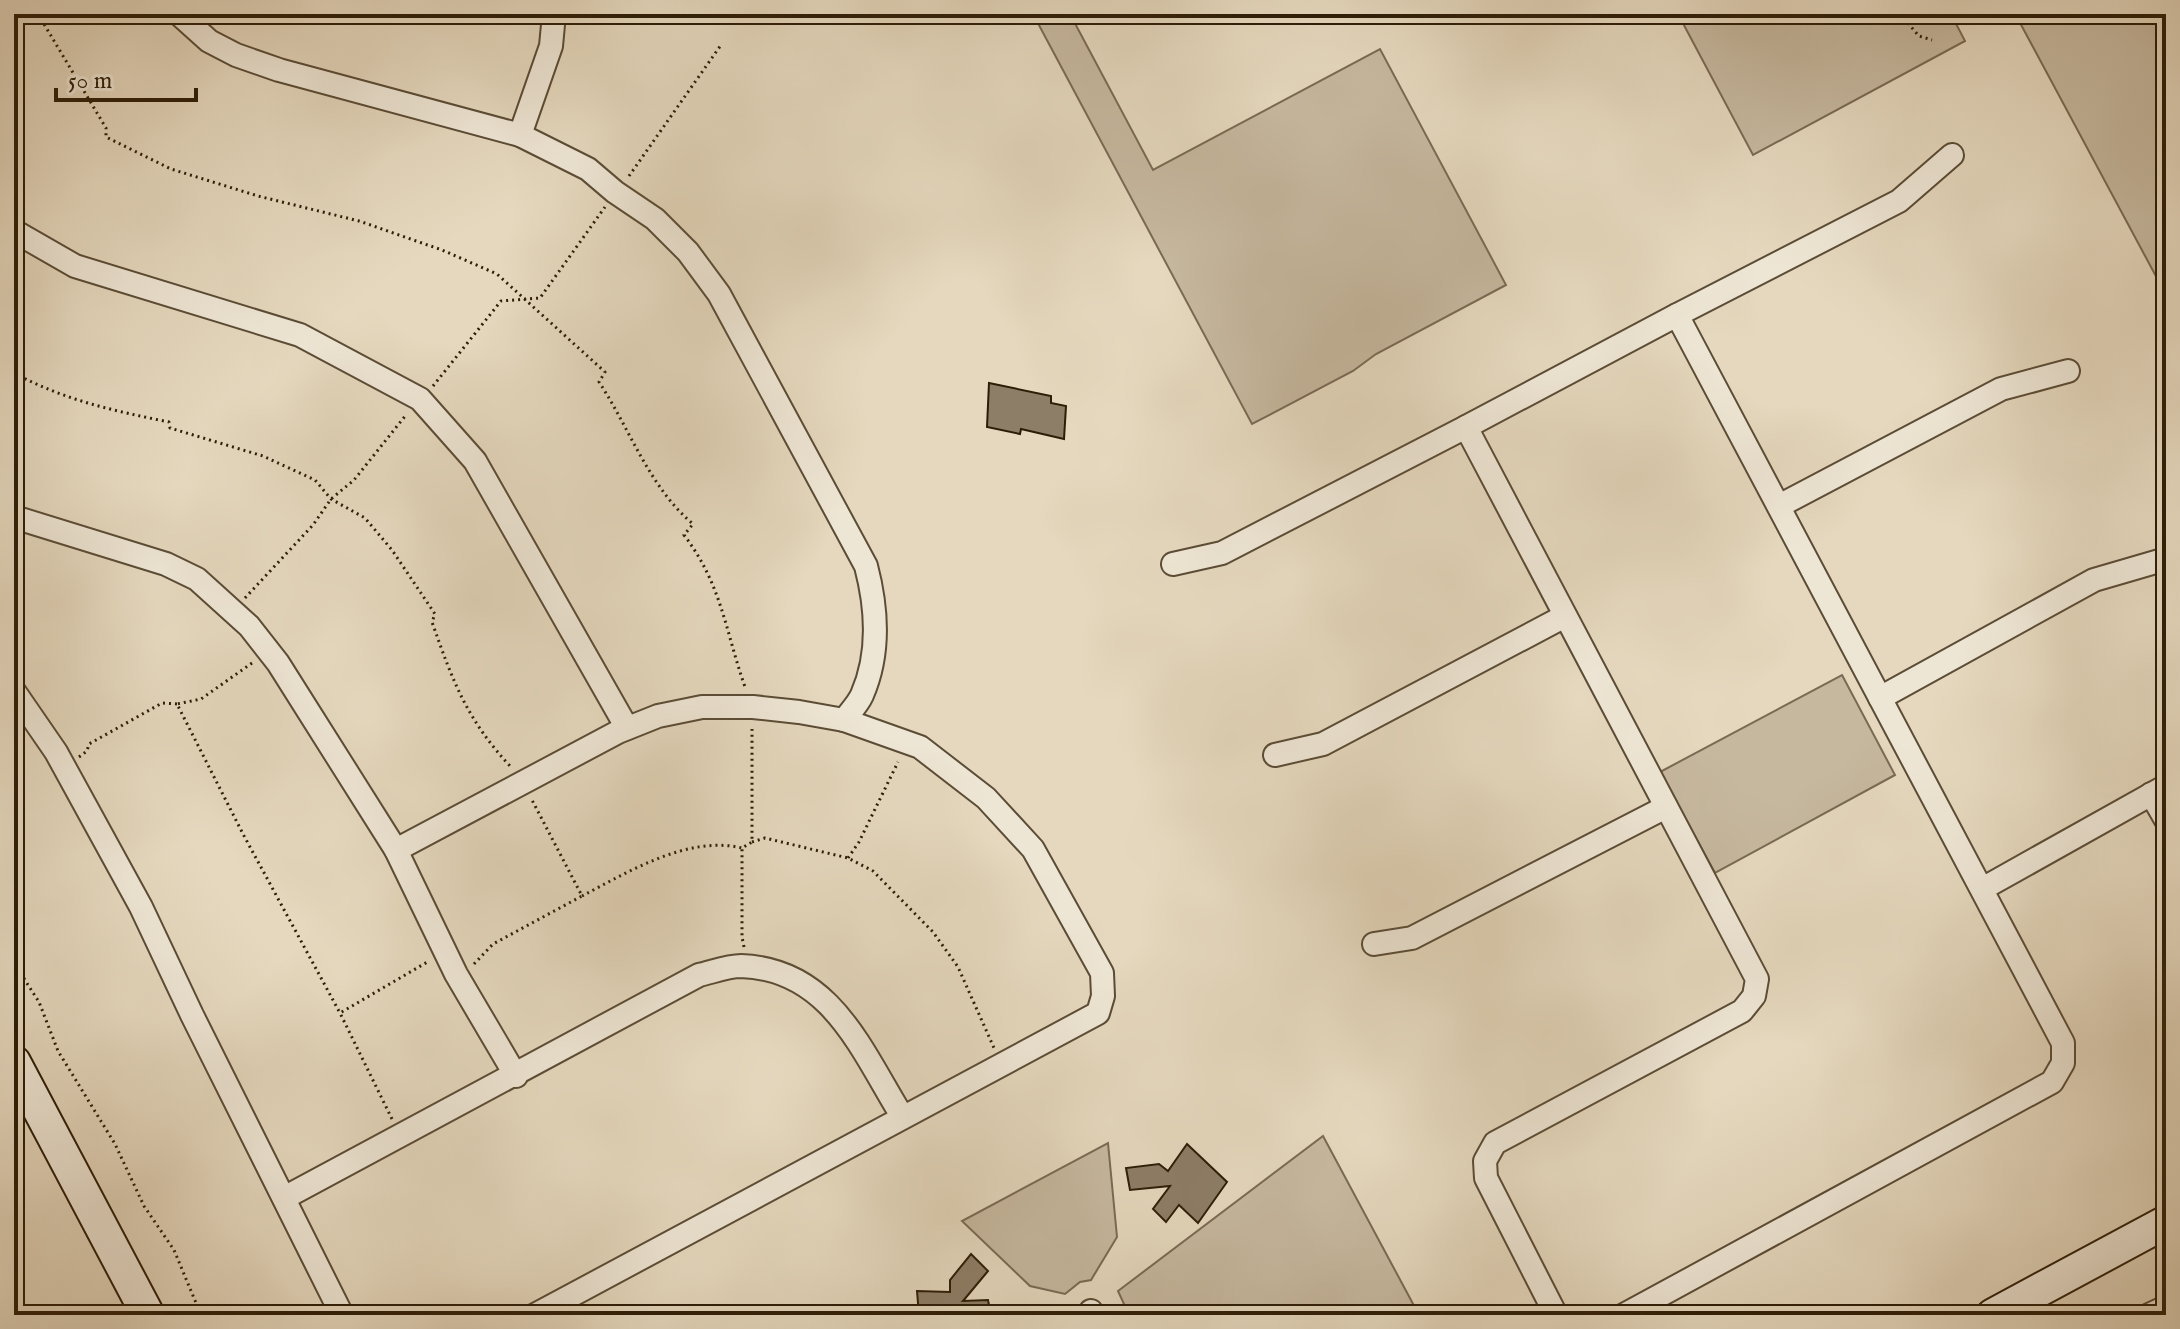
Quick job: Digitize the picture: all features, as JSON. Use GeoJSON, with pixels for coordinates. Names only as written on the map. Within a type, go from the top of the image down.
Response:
{"type":"FeatureCollection","features":[{"type":"Feature","properties":{"kind":"main road"},"geometry":{"type":"LineString","coordinates":[[14,1062],[148,1315]]}},
{"type":"Feature","properties":{"kind":"main road"},"geometry":{"type":"LineString","coordinates":[[1993,1315],[2166,1222]]}},
{"type":"Feature","properties":{"kind":"street"},"geometry":{"type":"LineString","coordinates":[[179,14],[209,41],[236,55],[279,70],[520,135],[588,169],[655,219],[688,252],[719,294],[866,566],[875,612],[875,649],[862,696],[844,720]]}},
{"type":"Feature","properties":{"kind":"street"},"geometry":{"type":"LineString","coordinates":[[520,135],[551,46],[554,14]]}},
{"type":"Feature","properties":{"kind":"street"},"geometry":{"type":"LineString","coordinates":[[1173,564],[1222,553],[1899,201],[1952,155]]}},
{"type":"Feature","properties":{"kind":"street"},"geometry":{"type":"LineString","coordinates":[[14,231],[75,266],[300,335],[420,399],[475,461],[627,728]]}},
{"type":"Feature","properties":{"kind":"street"},"geometry":{"type":"LineString","coordinates":[[1624,1315],[2052,1082],[2063,1063],[2063,1043],[1677,315]]}},
{"type":"Feature","properties":{"kind":"street"},"geometry":{"type":"LineString","coordinates":[[1779,506],[2001,389],[2068,371]]}},
{"type":"Feature","properties":{"kind":"street"},"geometry":{"type":"LineString","coordinates":[[1466,427],[1757,979],[1754,996],[1742,1011],[1495,1143],[1485,1161],[1486,1178],[1556,1315]]}},
{"type":"Feature","properties":{"kind":"street"},"geometry":{"type":"LineString","coordinates":[[14,517],[166,564],[197,579],[249,626],[396,850],[456,974],[516,1076]]}},
{"type":"Feature","properties":{"kind":"street"},"geometry":{"type":"LineString","coordinates":[[1880,698],[2094,580],[2166,559]]}},
{"type":"Feature","properties":{"kind":"street"},"geometry":{"type":"LineString","coordinates":[[1275,755],[1323,744],[1565,616]]}},
{"type":"Feature","properties":{"kind":"street"},"geometry":{"type":"LineString","coordinates":[[14,691],[64,767],[141,907],[342,1315]]}},
{"type":"Feature","properties":{"kind":"street"},"geometry":{"type":"LineString","coordinates":[[396,850],[627,728],[658,716],[702,707],[753,707],[844,720],[920,747],[986,798],[1033,849],[1102,973],[1103,996],[1098,1013],[535,1315]]}},
{"type":"Feature","properties":{"kind":"street"},"geometry":{"type":"LineString","coordinates":[[1982,889],[2159,790],[2166,820]]}},
{"type":"Feature","properties":{"kind":"street"},"geometry":{"type":"LineString","coordinates":[[1374,944],[1412,938],[1666,807]]}},
{"type":"Feature","properties":{"kind":"street"},"geometry":{"type":"LineString","coordinates":[[284,1198],[699,975],[744,966],[775,971],[810,986],[838,1011],[902,1116]]}},
{"type":"Feature","properties":{"kind":"street"},"geometry":{"type":"LineString","coordinates":[[2149,1315],[2166,1307]]}},
{"type":"Feature","properties":{"kind":"path"},"geometry":{"type":"LineString","coordinates":[[38,14],[106,128],[106,137],[171,169],[258,196],[359,221],[442,250],[497,274],[605,372],[599,382],[615,406],[641,459],[678,512],[693,524],[684,535],[701,558],[721,600],[753,707],[752,842]]}},
{"type":"Feature","properties":{"kind":"path"},"geometry":{"type":"LineString","coordinates":[[1900,14],[1919,36],[1932,40]]}},
{"type":"Feature","properties":{"kind":"path"},"geometry":{"type":"LineString","coordinates":[[233,609],[303,536],[331,499],[354,480],[501,301],[540,298],[721,45]]}},
{"type":"Feature","properties":{"kind":"path"},"geometry":{"type":"LineString","coordinates":[[14,373],[66,398],[169,422],[170,428],[263,456],[315,480],[331,499],[365,518],[392,550],[435,614],[432,622],[456,690],[487,741],[524,782],[582,896]]}},
{"type":"Feature","properties":{"kind":"path"},"geometry":{"type":"LineString","coordinates":[[64,767],[87,751],[89,744],[162,703],[177,704],[201,699],[268,651]]}},
{"type":"Feature","properties":{"kind":"path"},"geometry":{"type":"LineString","coordinates":[[177,704],[340,1013],[401,1136]]}},
{"type":"Feature","properties":{"kind":"path"},"geometry":{"type":"LineString","coordinates":[[848,858],[859,842],[907,743]]}},
{"type":"Feature","properties":{"kind":"path"},"geometry":{"type":"LineString","coordinates":[[456,974],[478,961],[493,944],[625,874],[678,853],[715,844],[742,848],[765,838],[848,858],[873,871],[933,932],[958,967],[994,1049],[1004,1063]]}},
{"type":"Feature","properties":{"kind":"path"},"geometry":{"type":"LineString","coordinates":[[742,848],[744,966]]}},
{"type":"Feature","properties":{"kind":"path"},"geometry":{"type":"LineString","coordinates":[[340,1013],[446,952]]}},
{"type":"Feature","properties":{"kind":"path"},"geometry":{"type":"LineString","coordinates":[[14,963],[39,1002],[58,1051],[115,1144],[144,1206],[174,1250],[201,1315]]}},
{"type":"Feature","properties":{"kind":"shaded area"},"geometry":{"type":"Polygon","coordinates":[[[1033,14],[1070,14],[1153,170],[1380,49],[1506,285],[1252,424],[1033,14]]]}},
{"type":"Feature","properties":{"kind":"shaded area"},"geometry":{"type":"Polygon","coordinates":[[[1678,14],[1951,14],[1965,41],[1753,155],[1678,14]]]}},
{"type":"Feature","properties":{"kind":"shaded area"},"geometry":{"type":"Polygon","coordinates":[[[2015,14],[2166,14],[2166,295],[2019,21],[2015,14]]]}},
{"type":"Feature","properties":{"kind":"shaded area"},"geometry":{"type":"Polygon","coordinates":[[[1842,675],[1895,775],[1715,873],[1660,772],[1842,675]]]}},
{"type":"Feature","properties":{"kind":"shaded area"},"geometry":{"type":"Polygon","coordinates":[[[1323,1136],[1419,1315],[1129,1315],[1118,1291],[1323,1136]]]}},
{"type":"Feature","properties":{"kind":"shaded area"},"geometry":{"type":"Polygon","coordinates":[[[1108,1143],[1117,1237],[1091,1280],[1080,1282],[1065,1294],[1030,1286],[962,1221],[1108,1143]]]}},
{"type":"Feature","properties":{"kind":"building"},"geometry":{"type":"Polygon","coordinates":[[[989,383],[1051,396],[1051,403],[1066,406],[1064,439],[1021,429],[1020,434],[987,427],[989,383]]]}},
{"type":"Feature","properties":{"kind":"building"},"geometry":{"type":"Polygon","coordinates":[[[1187,1144],[1227,1182],[1198,1223],[1179,1205],[1166,1222],[1153,1209],[1170,1186],[1130,1190],[1126,1168],[1159,1164],[1168,1171],[1187,1144]]]}},
{"type":"Feature","properties":{"kind":"building"},"geometry":{"type":"Polygon","coordinates":[[[971,1254],[988,1271],[963,1301],[988,1300],[991,1315],[919,1315],[917,1291],[950,1292],[950,1280],[971,1254]]]}}]}
